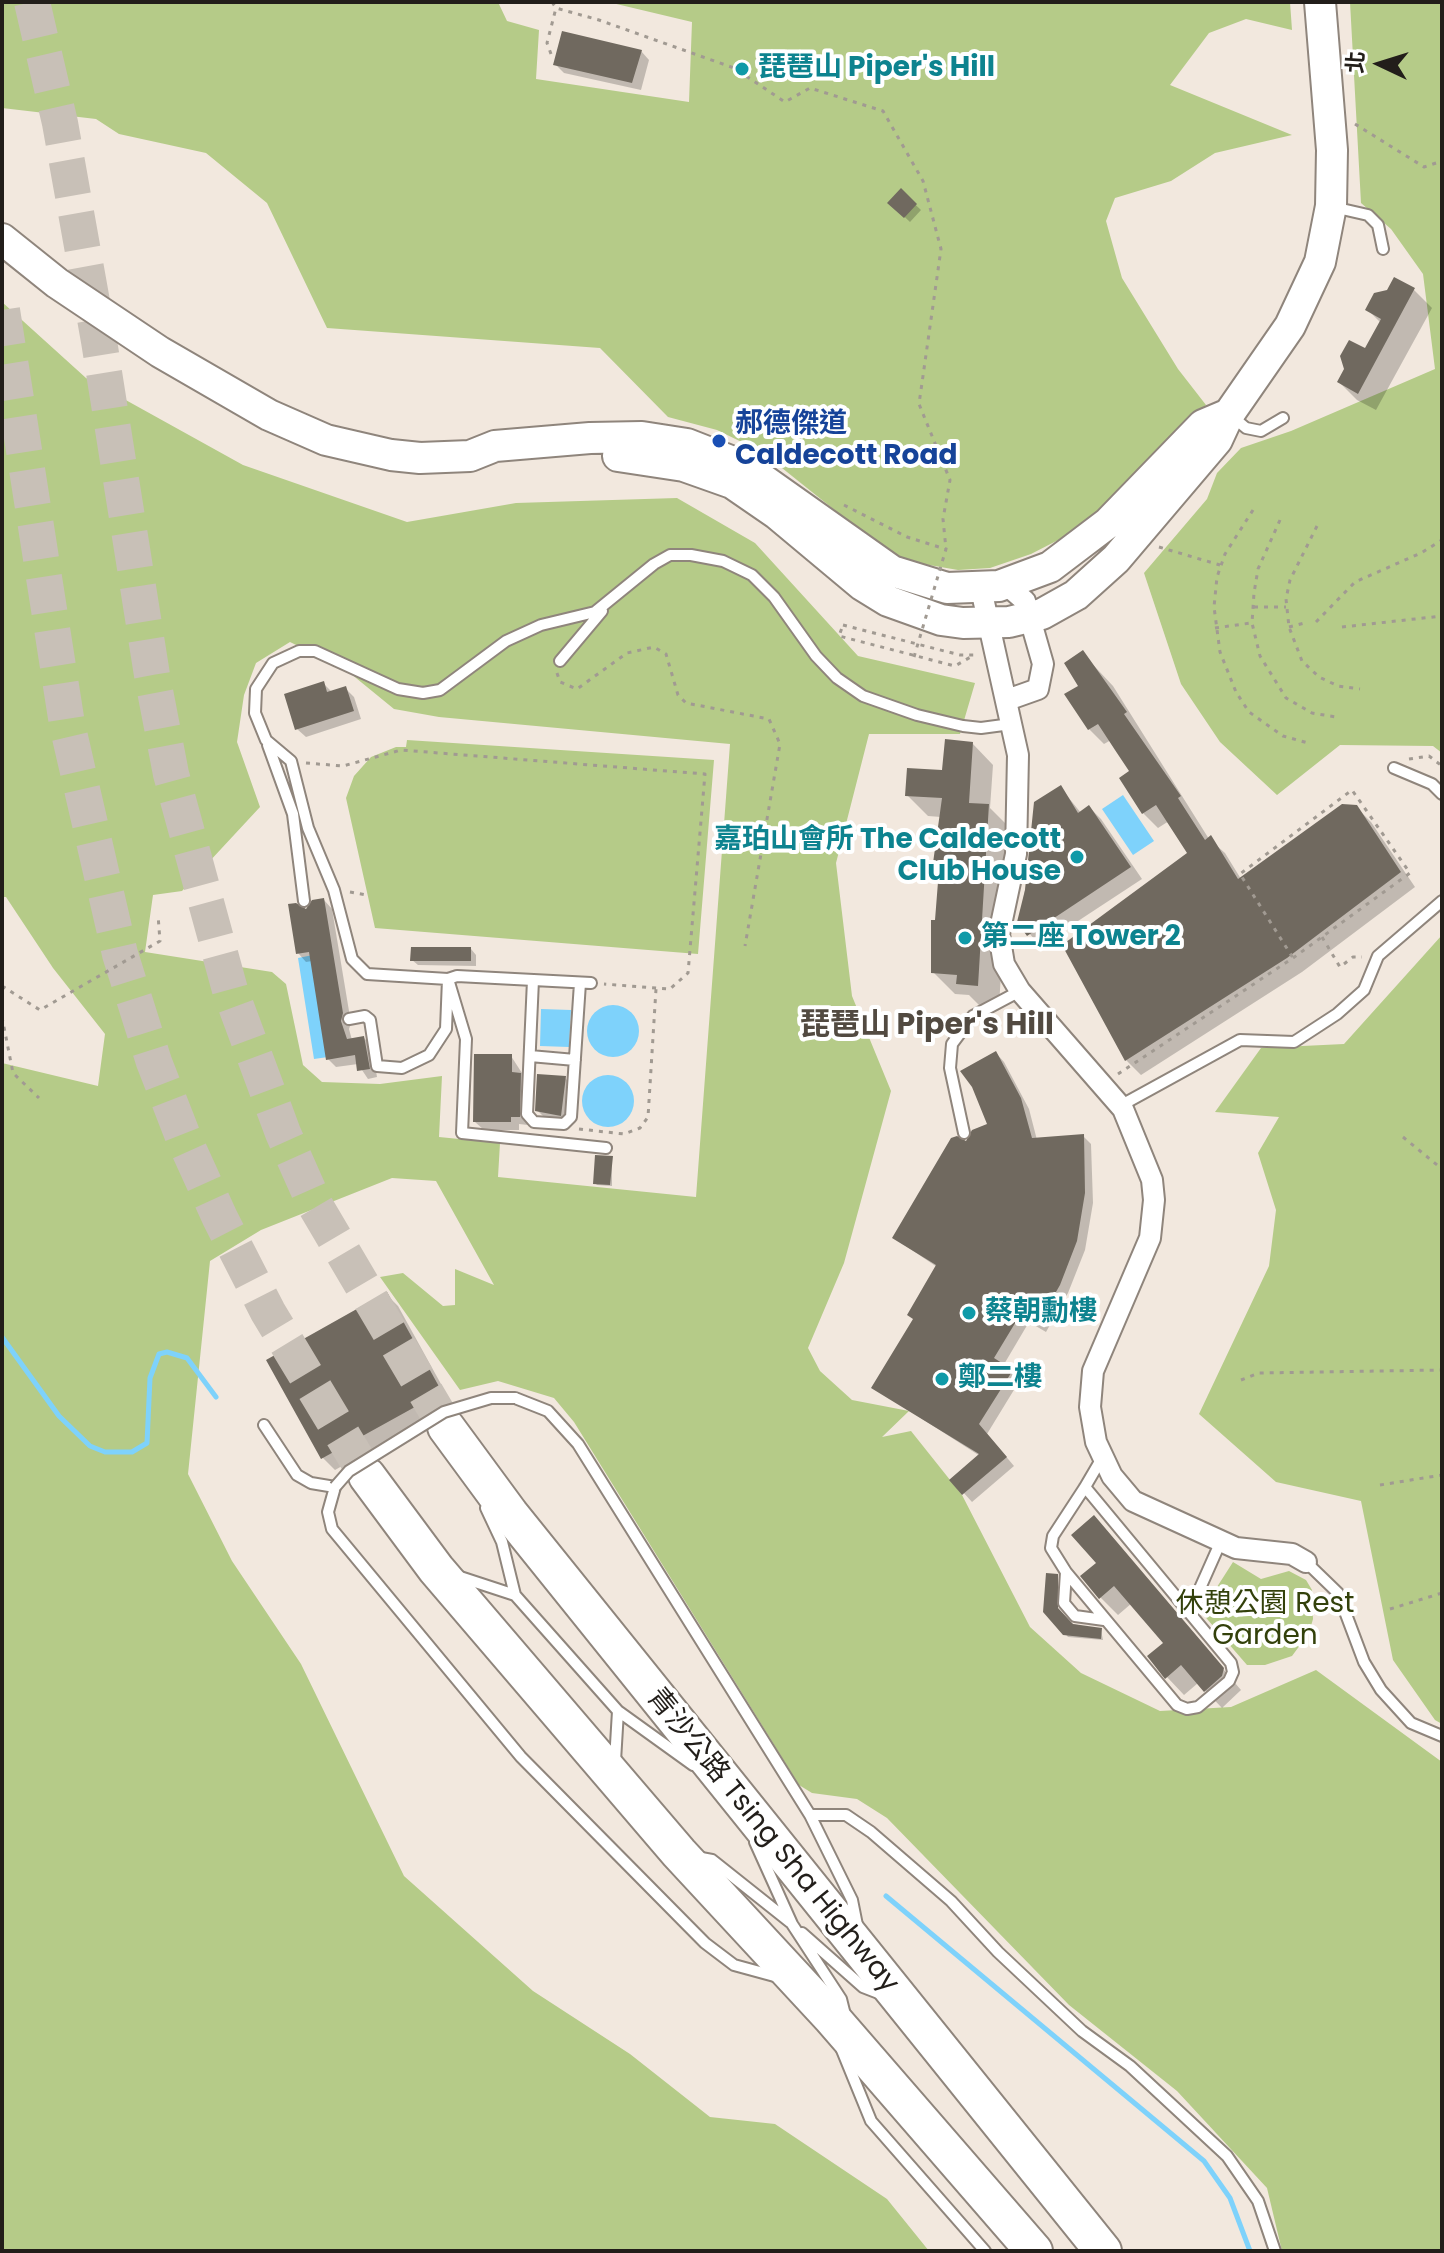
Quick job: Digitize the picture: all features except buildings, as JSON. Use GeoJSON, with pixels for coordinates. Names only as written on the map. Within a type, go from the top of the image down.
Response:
{"type":"FeatureCollection","features":[{"type":"Feature","properties":{"kind":"highway","name":"青沙公路 Tsing Sha Highway"},"geometry":{"type":"LineString","coordinates":[[446,1427],[510,1514],[1103,2251]]}},
{"type":"Feature","properties":{"kind":"highway"},"geometry":{"type":"LineString","coordinates":[[351,1481],[436,1569],[679,1853],[842,2030],[1034,2251]]}},
{"type":"Feature","properties":{"kind":"main road"},"geometry":{"type":"LineString","coordinates":[[2,239],[57,283],[160,352],[297,429],[357,449],[391,455],[470,456],[497,463],[623,456],[654,459],[708,472],[756,499],[862,585],[888,601],[941,620],[987,624],[1030,618],[1076,595],[1116,559],[1217,440],[1229,414],[1270,358],[1309,289],[1320,262],[1331,206],[1332,150],[1320,2]]}},
{"type":"Feature","properties":{"kind":"main road"},"geometry":{"type":"LineString","coordinates":[[470,456],[495,446],[567,439],[642,437],[687,444],[733,462],[762,479],[892,571],[931,585],[990,588],[1042,571],[1089,540],[1203,425],[1229,414]]}},
{"type":"Feature","properties":{"kind":"street"},"geometry":{"type":"LineString","coordinates":[[1007,700],[1030,695],[1038,689],[1043,678],[1030,618],[1019,593],[990,588],[987,624],[1018,755],[1019,821],[999,934],[1004,964],[1020,991],[1123,1109],[1147,1162],[1154,1200],[1144,1256],[1093,1371],[1090,1407],[1102,1458],[1133,1501],[1221,1541],[1253,1551],[1292,1554],[1306,1562]]}},
{"type":"Feature","properties":{"kind":"lane"},"geometry":{"type":"LineString","coordinates":[[1331,206],[1368,215],[1378,225],[1383,249]]}},
{"type":"Feature","properties":{"kind":"lane"},"geometry":{"type":"LineString","coordinates":[[1229,414],[1253,431],[1273,426],[1283,418]]}},
{"type":"Feature","properties":{"kind":"lane"},"geometry":{"type":"LineString","coordinates":[[560,661],[609,602],[629,583],[670,555],[723,561],[752,575],[763,585],[816,656],[837,678],[863,696],[963,726],[981,728],[1013,724]]}},
{"type":"Feature","properties":{"kind":"lane"},"geometry":{"type":"LineString","coordinates":[[304,901],[293,814],[255,713],[255,696],[265,673],[285,656],[299,651],[315,651],[398,689],[423,693],[440,690],[506,641],[541,625],[581,618],[609,602]]}},
{"type":"Feature","properties":{"kind":"lane"},"geometry":{"type":"LineString","coordinates":[[266,740],[291,761],[308,828],[330,878],[354,964],[367,974],[448,979],[457,976],[533,980],[586,983],[571,1117],[564,1124],[534,1122],[527,1114],[533,980]]}},
{"type":"Feature","properties":{"kind":"lane"},"geometry":{"type":"LineString","coordinates":[[1394,768],[1432,784],[1442,794]]}},
{"type":"Feature","properties":{"kind":"lane"},"geometry":{"type":"LineString","coordinates":[[1123,1109],[1129,1101],[1240,1040],[1294,1042],[1337,1014],[1364,990],[1378,956],[1442,901]]}},
{"type":"Feature","properties":{"kind":"lane"},"geometry":{"type":"LineString","coordinates":[[349,1019],[365,1016],[370,1020],[377,1066],[402,1068],[429,1055],[446,1029],[448,979]]}},
{"type":"Feature","properties":{"kind":"lane"},"geometry":{"type":"LineString","coordinates":[[448,979],[466,1039],[462,1133],[606,1148]]}},
{"type":"Feature","properties":{"kind":"lane"},"geometry":{"type":"LineString","coordinates":[[964,1133],[950,1068],[952,1044],[963,1024],[973,1016],[1020,991]]}},
{"type":"Feature","properties":{"kind":"lane"},"geometry":{"type":"LineString","coordinates":[[530,1056],[575,1060]]}},
{"type":"Feature","properties":{"kind":"lane"},"geometry":{"type":"LineString","coordinates":[[799,1983],[734,1965],[705,1943],[521,1757],[332,1529],[328,1512],[351,1481],[349,1471],[444,1412],[491,1398],[515,1398],[548,1411],[578,1444],[810,1815],[852,1900],[864,1955]]}},
{"type":"Feature","properties":{"kind":"lane"},"geometry":{"type":"LineString","coordinates":[[264,1425],[297,1475],[351,1481]]}},
{"type":"Feature","properties":{"kind":"lane"},"geometry":{"type":"LineString","coordinates":[[446,1427],[502,1542],[515,1595],[618,1711],[742,1800],[748,1828],[792,1924],[841,1999],[842,2030],[851,2078],[871,2121],[985,2251]]}},
{"type":"Feature","properties":{"kind":"lane"},"geometry":{"type":"LineString","coordinates":[[1085,1487],[1231,1663],[1233,1672],[1229,1681],[1198,1707],[1187,1709],[1177,1705],[1104,1620],[1051,1548],[1053,1536],[1102,1458]]}},
{"type":"Feature","properties":{"kind":"lane"},"geometry":{"type":"LineString","coordinates":[[1189,1613],[1221,1541]]}},
{"type":"Feature","properties":{"kind":"lane"},"geometry":{"type":"LineString","coordinates":[[1306,1562],[1338,1593],[1364,1662],[1381,1690],[1411,1723],[1442,1736]]}},
{"type":"Feature","properties":{"kind":"lane"},"geometry":{"type":"LineString","coordinates":[[436,1569],[515,1595]]}},
{"type":"Feature","properties":{"kind":"lane"},"geometry":{"type":"LineString","coordinates":[[1066,1572],[1064,1603],[1075,1616],[1104,1620]]}},
{"type":"Feature","properties":{"kind":"lane"},"geometry":{"type":"LineString","coordinates":[[614,1775],[618,1711]]}},
{"type":"Feature","properties":{"kind":"lane"},"geometry":{"type":"LineString","coordinates":[[810,1815],[846,1815],[863,1825],[951,1901],[998,1952],[1082,2031],[1130,2066],[1227,2156],[1258,2201],[1275,2251]]}},
{"type":"Feature","properties":{"kind":"lane"},"geometry":{"type":"LineString","coordinates":[[679,1853],[712,1860],[792,1924],[863,1987],[903,2003]]}},
{"type":"Feature","properties":{"kind":"path"},"geometry":{"type":"LineString","coordinates":[[552,2],[556,8],[734,68],[785,102],[810,88],[883,111],[923,181],[941,249],[919,404],[950,480],[943,519],[946,549],[914,657]]}},
{"type":"Feature","properties":{"kind":"path"},"geometry":{"type":"LineString","coordinates":[[551,54],[547,43],[556,8]]}},
{"type":"Feature","properties":{"kind":"path"},"geometry":{"type":"LineString","coordinates":[[1353,123],[1424,167],[1442,161]]}},
{"type":"Feature","properties":{"kind":"path"},"geometry":{"type":"LineString","coordinates":[[840,504],[907,537],[946,549]]}},
{"type":"Feature","properties":{"kind":"path"},"geometry":{"type":"LineString","coordinates":[[1253,510],[1220,565],[1216,583],[1215,628],[1228,674],[1249,712],[1283,736],[1308,743]]}},
{"type":"Feature","properties":{"kind":"path"},"geometry":{"type":"LineString","coordinates":[[1280,520],[1258,569],[1252,623],[1264,666],[1286,698],[1312,713],[1336,717]]}},
{"type":"Feature","properties":{"kind":"path"},"geometry":{"type":"LineString","coordinates":[[1317,526],[1294,570],[1287,607],[1289,627],[1302,661],[1319,677],[1338,686],[1360,689]]}},
{"type":"Feature","properties":{"kind":"path"},"geometry":{"type":"LineString","coordinates":[[1316,622],[1355,582],[1421,553],[1442,540]]}},
{"type":"Feature","properties":{"kind":"path"},"geometry":{"type":"LineString","coordinates":[[1158,547],[1220,565]]}},
{"type":"Feature","properties":{"kind":"path"},"geometry":{"type":"LineString","coordinates":[[1254,607],[1287,607]]}},
{"type":"Feature","properties":{"kind":"path"},"geometry":{"type":"LineString","coordinates":[[1342,627],[1442,616]]}},
{"type":"Feature","properties":{"kind":"path"},"geometry":{"type":"LineString","coordinates":[[1289,627],[1308,622]]}},
{"type":"Feature","properties":{"kind":"path"},"geometry":{"type":"LineString","coordinates":[[1215,628],[1252,623]]}},
{"type":"Feature","properties":{"kind":"path"},"geometry":{"type":"LineString","coordinates":[[843,625],[960,655],[974,655],[955,666],[914,657],[839,636],[843,625]]}},
{"type":"Feature","properties":{"kind":"path"},"geometry":{"type":"LineString","coordinates":[[560,661],[557,671],[560,682],[577,689],[627,653],[654,647],[666,654],[678,695],[686,703],[769,719],[780,744],[745,946]]}},
{"type":"Feature","properties":{"kind":"path"},"geometry":{"type":"LineString","coordinates":[[291,761],[343,766],[401,750],[705,774],[689,970],[670,989],[586,983]]}},
{"type":"Feature","properties":{"kind":"path"},"geometry":{"type":"LineString","coordinates":[[1115,1076],[1293,958],[1410,873],[1352,790],[1239,874],[1293,958]]}},
{"type":"Feature","properties":{"kind":"path"},"geometry":{"type":"LineString","coordinates":[[2,986],[40,1010],[160,941],[158,915]]}},
{"type":"Feature","properties":{"kind":"path"},"geometry":{"type":"LineString","coordinates":[[1322,937],[1340,967],[1353,957],[1378,956]]}},
{"type":"Feature","properties":{"kind":"path"},"geometry":{"type":"LineString","coordinates":[[564,1124],[624,1134],[640,1128],[648,1117],[656,989]]}},
{"type":"Feature","properties":{"kind":"path"},"geometry":{"type":"LineString","coordinates":[[2,1017],[13,1073],[39,1098]]}},
{"type":"Feature","properties":{"kind":"path"},"geometry":{"type":"LineString","coordinates":[[1403,1137],[1442,1169]]}},
{"type":"Feature","properties":{"kind":"path"},"geometry":{"type":"LineString","coordinates":[[1241,1380],[1259,1373],[1442,1370]]}},
{"type":"Feature","properties":{"kind":"path"},"geometry":{"type":"LineString","coordinates":[[1380,1485],[1442,1475]]}},
{"type":"Feature","properties":{"kind":"path"},"geometry":{"type":"LineString","coordinates":[[1390,1609],[1442,1593]]}},
{"type":"Feature","properties":{"kind":"green space"},"geometry":{"type":"Polygon","coordinates":[[[2,2],[498,2],[507,21],[539,30],[536,79],[689,102],[692,22],[608,2],[1290,2],[1292,30],[1246,19],[1209,33],[1170,85],[1292,135],[1215,153],[1171,181],[1115,198],[1106,221],[1122,278],[1178,369],[1206,405],[1117,497],[1068,535],[1031,554],[990,568],[958,570],[906,561],[887,552],[762,452],[717,430],[668,417],[600,348],[327,328],[267,203],[206,153],[119,134],[96,119],[2,108],[2,2]]]}},
{"type":"Feature","properties":{"kind":"green space"},"geometry":{"type":"Polygon","coordinates":[[[1350,2],[1442,2],[1442,753],[1433,746],[1340,745],[1277,795],[1220,742],[1181,684],[1144,573],[1207,499],[1217,473],[1241,448],[1291,431],[1435,369],[1423,274],[1391,229],[1361,203],[1350,2]]]}},
{"type":"Feature","properties":{"kind":"green space"},"geometry":{"type":"Polygon","coordinates":[[[2,302],[86,378],[243,465],[407,522],[516,503],[677,498],[755,543],[858,656],[975,683],[960,734],[869,734],[836,863],[852,996],[891,1091],[844,1263],[808,1348],[820,1371],[852,1400],[909,1411],[882,1437],[911,1431],[962,1495],[1030,1627],[1081,1673],[1160,1711],[1231,1707],[1316,1670],[1442,1762],[1442,2251],[1282,2251],[1267,2188],[1177,2091],[1069,2005],[887,1818],[857,1799],[812,1793],[799,1785],[574,1422],[554,1398],[498,1381],[460,1390],[380,1277],[403,1273],[443,1306],[455,1305],[455,1269],[494,1285],[436,1181],[392,1178],[261,1230],[210,1261],[188,1474],[232,1561],[301,1664],[404,1876],[533,1991],[630,2054],[710,2117],[775,2124],[887,2199],[929,2251],[2,2251],[2,1063],[98,1086],[105,1034],[53,968],[6,897],[2,897],[2,302]],[[290,642],[256,663],[244,695],[237,742],[260,807],[182,891],[153,895],[145,952],[272,972],[286,984],[303,1065],[322,1082],[380,1084],[442,1076],[439,1137],[500,1143],[498,1177],[696,1197],[730,744],[439,717],[394,709],[345,669],[290,642]]]}},
{"type":"Feature","properties":{"kind":"green space"},"geometry":{"type":"Polygon","coordinates":[[[407,740],[714,760],[698,954],[375,928],[346,798],[354,776],[371,757],[396,747],[406,747],[407,740]]]}},
{"type":"Feature","properties":{"kind":"green space"},"geometry":{"type":"Polygon","coordinates":[[[1442,935],[1442,1724],[1435,1720],[1393,1660],[1361,1501],[1276,1482],[1199,1414],[1269,1266],[1276,1210],[1258,1153],[1279,1117],[1215,1112],[1261,1048],[1344,1044],[1442,935]]]}},
{"type":"Feature","properties":{"kind":"green space","name":"休憩公園 Rest Garden"},"geometry":{"type":"Polygon","coordinates":[[[1233,1562],[1261,1579],[1289,1571],[1306,1580],[1312,1590],[1313,1619],[1309,1633],[1292,1656],[1265,1665],[1247,1665],[1201,1612],[1233,1562]]]}},
{"type":"Feature","properties":{"kind":"water"},"geometry":{"type":"Polygon","coordinates":[[[1123,795],[1154,841],[1133,855],[1102,809],[1123,795]]]}},
{"type":"Feature","properties":{"kind":"water"},"geometry":{"type":"Polygon","coordinates":[[[318,954],[335,1056],[314,1059],[298,958],[318,954]]]}},
{"type":"Feature","properties":{"kind":"water"},"geometry":{"type":"Polygon","coordinates":[[[613,1005],[631,1013],[639,1031],[631,1049],[613,1057],[595,1049],[587,1031],[595,1013],[613,1005]]]}},
{"type":"Feature","properties":{"kind":"water"},"geometry":{"type":"Polygon","coordinates":[[[541,1009],[571,1010],[569,1047],[540,1046],[541,1009]]]}},
{"type":"Feature","properties":{"kind":"water"},"geometry":{"type":"Polygon","coordinates":[[[608,1075],[626,1083],[634,1101],[626,1119],[608,1127],[590,1119],[582,1101],[590,1083],[608,1075]]]}},
{"type":"Feature","properties":{"kind":"waterway"},"geometry":{"type":"LineString","coordinates":[[2,1337],[59,1416],[90,1446],[105,1452],[132,1452],[147,1443],[150,1378],[159,1354],[167,1352],[187,1358],[216,1397]]}},
{"type":"Feature","properties":{"kind":"waterway"},"geometry":{"type":"LineString","coordinates":[[886,1896],[1204,2161],[1230,2198],[1250,2251]]}},
{"type":"Feature","properties":{"kind":"tunnel"},"geometry":{"type":"LineString","coordinates":[[32,2],[60,123],[171,774],[230,990],[283,1133],[315,1205],[446,1427]]}},
{"type":"Feature","properties":{"kind":"tunnel"},"geometry":{"type":"LineString","coordinates":[[2,310],[67,724],[120,954],[154,1062],[220,1218],[268,1312],[367,1476]]}},
{"type":"Feature","properties":{"kind":"place","name":"琵琶山 Piper's Hill"},"geometry":{"type":"Point","coordinates":[742,69]}},
{"type":"Feature","properties":{"kind":"place","name":"郝德傑道 Caldecott Road"},"geometry":{"type":"Point","coordinates":[719,441]}},
{"type":"Feature","properties":{"kind":"place","name":"嘉珀山會所 The Caldecott Club House"},"geometry":{"type":"Point","coordinates":[1077,857]}},
{"type":"Feature","properties":{"kind":"place","name":"第二座 Tower 2"},"geometry":{"type":"Point","coordinates":[965,938]}},
{"type":"Feature","properties":{"kind":"place","name":"蔡朝勳樓"},"geometry":{"type":"Point","coordinates":[969,1313]}},
{"type":"Feature","properties":{"kind":"place","name":"鄭二樓"},"geometry":{"type":"Point","coordinates":[942,1379]}},
{"type":"Feature","properties":{"kind":"district","name":"琵琶山 Piper's Hill"},"geometry":{"type":"Point","coordinates":[927,1026]}}]}
